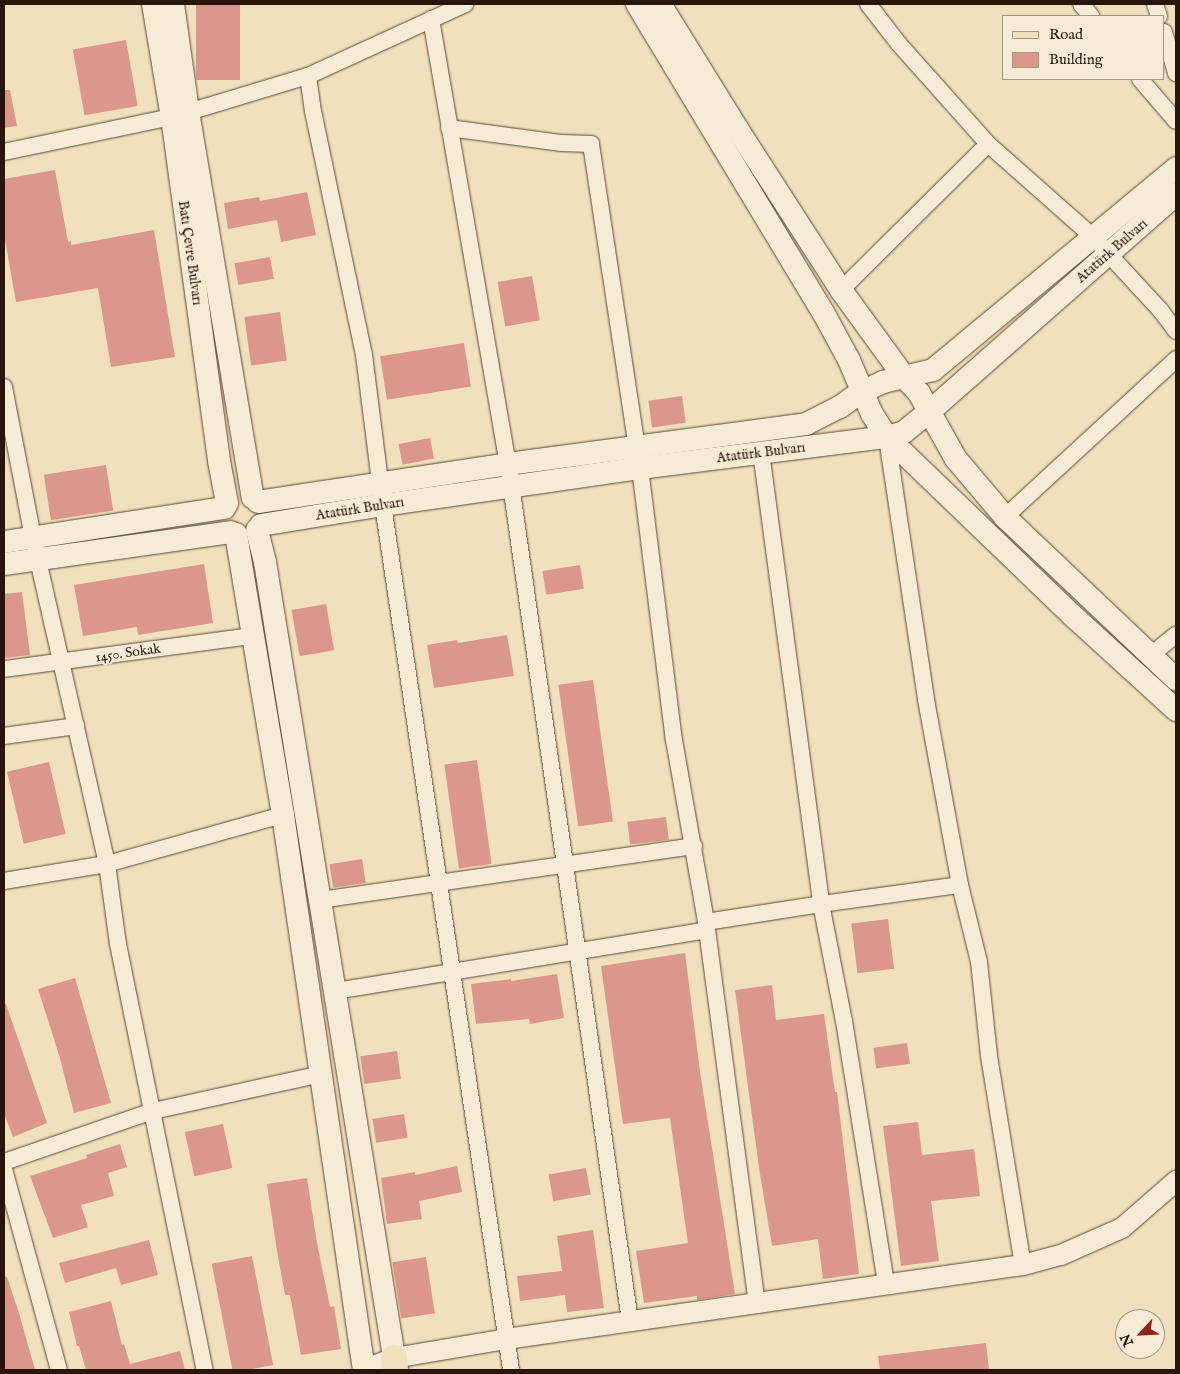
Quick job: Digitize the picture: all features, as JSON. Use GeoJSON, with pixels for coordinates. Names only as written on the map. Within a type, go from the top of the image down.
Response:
{"type":"FeatureCollection","features":[{"type":"Feature","properties":{"kind":"main road","name":"Batı Çevre Bulvarı"},"geometry":{"type":"LineString","coordinates":[[153,4],[180,114],[256,500]]}},
{"type":"Feature","properties":{"kind":"main road","name":"Batı Çevre Bulvarı"},"geometry":{"type":"LineString","coordinates":[[173,4],[180,114],[225,505]]}},
{"type":"Feature","properties":{"kind":"main road"},"geometry":{"type":"LineString","coordinates":[[637,4],[823,312],[849,360],[872,414],[887,437],[1072,615],[1176,710]]}},
{"type":"Feature","properties":{"kind":"main road"},"geometry":{"type":"LineString","coordinates":[[660,4],[841,290],[905,378],[920,393],[956,459],[1005,517],[1176,679]]}},
{"type":"Feature","properties":{"kind":"main road","name":"Atatürk Bulvarı"},"geometry":{"type":"LineString","coordinates":[[256,500],[806,424],[840,407],[861,392],[883,382],[932,370],[1092,237],[1175,172]]}},
{"type":"Feature","properties":{"kind":"main road","name":"Atatürk Bulvarı"},"geometry":{"type":"LineString","coordinates":[[259,527],[383,505],[640,468],[887,437],[904,432],[1176,194]]}},
{"type":"Feature","properties":{"kind":"main road"},"geometry":{"type":"LineString","coordinates":[[4,542],[225,505],[236,496],[256,500],[263,513],[259,527],[395,1364]]}},
{"type":"Feature","properties":{"kind":"main road"},"geometry":{"type":"LineString","coordinates":[[225,505],[223,521],[233,533],[283,815],[364,1370]]}},
{"type":"Feature","properties":{"kind":"main road"},"geometry":{"type":"LineString","coordinates":[[4,564],[233,533],[247,535],[259,527]]}},
{"type":"Feature","properties":{"kind":"street"},"geometry":{"type":"LineString","coordinates":[[868,4],[899,44],[988,144],[1092,237],[1161,311],[1176,331]]}},
{"type":"Feature","properties":{"kind":"street"},"geometry":{"type":"LineString","coordinates":[[4,152],[180,114],[308,76],[457,5]]}},
{"type":"Feature","properties":{"kind":"street"},"geometry":{"type":"LineString","coordinates":[[431,19],[508,464],[630,1321]]}},
{"type":"Feature","properties":{"kind":"street"},"geometry":{"type":"LineString","coordinates":[[1165,35],[1176,73]]}},
{"type":"Feature","properties":{"kind":"street"},"geometry":{"type":"LineString","coordinates":[[308,76],[313,111],[364,355],[383,505],[511,1370]]}},
{"type":"Feature","properties":{"kind":"street"},"geometry":{"type":"LineString","coordinates":[[1141,80],[1176,122]]}},
{"type":"Feature","properties":{"kind":"street"},"geometry":{"type":"LineString","coordinates":[[449,128],[562,143],[591,144],[640,468],[674,740],[694,846],[706,926],[757,1305]]}},
{"type":"Feature","properties":{"kind":"street"},"geometry":{"type":"LineString","coordinates":[[841,290],[988,144]]}},
{"type":"Feature","properties":{"kind":"street"},"geometry":{"type":"LineString","coordinates":[[1005,517],[1176,359]]}},
{"type":"Feature","properties":{"kind":"street"},"geometry":{"type":"LineString","coordinates":[[4,387],[33,538],[107,864],[118,944],[205,1370]]}},
{"type":"Feature","properties":{"kind":"street"},"geometry":{"type":"LineString","coordinates":[[887,437],[926,699],[960,885],[979,962],[989,1056],[1022,1265]]}},
{"type":"Feature","properties":{"kind":"street"},"geometry":{"type":"LineString","coordinates":[[761,452],[821,904],[844,1021],[886,1283]]}},
{"type":"Feature","properties":{"kind":"street"},"geometry":{"type":"LineString","coordinates":[[1151,655],[1176,635]]}},
{"type":"Feature","properties":{"kind":"street","name":"1450. Sokak"},"geometry":{"type":"LineString","coordinates":[[4,669],[252,636]]}},
{"type":"Feature","properties":{"kind":"street"},"geometry":{"type":"LineString","coordinates":[[4,736],[76,726]]}},
{"type":"Feature","properties":{"kind":"street"},"geometry":{"type":"LineString","coordinates":[[4,881],[107,864],[283,815]]}},
{"type":"Feature","properties":{"kind":"street"},"geometry":{"type":"LineString","coordinates":[[320,900],[438,882],[566,866],[694,846]]}},
{"type":"Feature","properties":{"kind":"street"},"geometry":{"type":"LineString","coordinates":[[335,991],[578,951],[821,904],[960,885]]}},
{"type":"Feature","properties":{"kind":"street"},"geometry":{"type":"LineString","coordinates":[[4,1162],[153,1111],[321,1074]]}},
{"type":"Feature","properties":{"kind":"street"},"geometry":{"type":"LineString","coordinates":[[4,1170],[59,1370]]}},
{"type":"Feature","properties":{"kind":"street"},"geometry":{"type":"LineString","coordinates":[[364,1370],[506,1339],[757,1305],[886,1283],[1022,1265],[1062,1255],[1122,1228],[1176,1181]]}},
{"type":"Feature","properties":{"kind":"building"},"geometry":{"type":"Polygon","coordinates":[[[196,4],[240,4],[240,80],[196,80],[196,4]]]}},
{"type":"Feature","properties":{"kind":"building"},"geometry":{"type":"Polygon","coordinates":[[[126,40],[138,106],[84,115],[73,49],[126,40]]]}},
{"type":"Feature","properties":{"kind":"building"},"geometry":{"type":"Polygon","coordinates":[[[4,90],[10,90],[17,126],[4,128],[4,90]]]}},
{"type":"Feature","properties":{"kind":"building"},"geometry":{"type":"Polygon","coordinates":[[[55,170],[68,242],[71,241],[71,245],[154,230],[175,357],[111,367],[98,288],[16,302],[4,234],[4,179],[55,170]]]}},
{"type":"Feature","properties":{"kind":"building"},"geometry":{"type":"Polygon","coordinates":[[[307,192],[316,235],[281,242],[277,220],[228,229],[224,203],[259,197],[260,201],[307,192]]]}},
{"type":"Feature","properties":{"kind":"building"},"geometry":{"type":"Polygon","coordinates":[[[270,257],[274,279],[238,285],[235,263],[270,257]]]}},
{"type":"Feature","properties":{"kind":"building"},"geometry":{"type":"Polygon","coordinates":[[[532,276],[540,320],[505,326],[498,282],[532,276]]]}},
{"type":"Feature","properties":{"kind":"building"},"geometry":{"type":"Polygon","coordinates":[[[280,312],[287,361],[251,366],[244,317],[280,312]]]}},
{"type":"Feature","properties":{"kind":"building"},"geometry":{"type":"Polygon","coordinates":[[[464,343],[471,386],[387,400],[380,356],[464,343]]]}},
{"type":"Feature","properties":{"kind":"building"},"geometry":{"type":"Polygon","coordinates":[[[682,396],[686,423],[652,427],[648,401],[682,396]]]}},
{"type":"Feature","properties":{"kind":"building"},"geometry":{"type":"Polygon","coordinates":[[[430,438],[434,459],[403,465],[399,444],[430,438]]]}},
{"type":"Feature","properties":{"kind":"building"},"geometry":{"type":"Polygon","coordinates":[[[106,465],[113,510],[51,520],[44,475],[106,465]]]}},
{"type":"Feature","properties":{"kind":"building"},"geometry":{"type":"Polygon","coordinates":[[[204,564],[213,623],[138,635],[137,627],[83,636],[74,585],[204,564]]]}},
{"type":"Feature","properties":{"kind":"building"},"geometry":{"type":"Polygon","coordinates":[[[580,565],[584,589],[546,595],[542,571],[580,565]]]}},
{"type":"Feature","properties":{"kind":"building"},"geometry":{"type":"Polygon","coordinates":[[[22,592],[30,655],[4,658],[4,594],[22,592]]]}},
{"type":"Feature","properties":{"kind":"building"},"geometry":{"type":"Polygon","coordinates":[[[326,604],[334,650],[300,656],[292,610],[326,604]]]}},
{"type":"Feature","properties":{"kind":"building"},"geometry":{"type":"Polygon","coordinates":[[[507,635],[514,676],[434,688],[427,645],[457,640],[458,643],[507,635]]]}},
{"type":"Feature","properties":{"kind":"building"},"geometry":{"type":"Polygon","coordinates":[[[593,680],[613,822],[578,826],[558,685],[593,680]]]}},
{"type":"Feature","properties":{"kind":"building"},"geometry":{"type":"Polygon","coordinates":[[[477,760],[492,864],[459,869],[444,765],[477,760]]]}},
{"type":"Feature","properties":{"kind":"building"},"geometry":{"type":"Polygon","coordinates":[[[49,762],[66,834],[24,844],[7,772],[49,762]]]}},
{"type":"Feature","properties":{"kind":"building"},"geometry":{"type":"Polygon","coordinates":[[[666,817],[669,840],[630,845],[627,822],[666,817]]]}},
{"type":"Feature","properties":{"kind":"building"},"geometry":{"type":"Polygon","coordinates":[[[362,859],[366,883],[333,888],[329,864],[362,859]]]}},
{"type":"Feature","properties":{"kind":"building"},"geometry":{"type":"Polygon","coordinates":[[[888,919],[894,969],[857,973],[851,924],[888,919]]]}},
{"type":"Feature","properties":{"kind":"building"},"geometry":{"type":"Polygon","coordinates":[[[685,953],[700,1072],[735,1294],[697,1300],[697,1296],[644,1303],[636,1251],[688,1243],[670,1118],[623,1124],[601,966],[685,953]]]}},
{"type":"Feature","properties":{"kind":"building"},"geometry":{"type":"Polygon","coordinates":[[[557,974],[564,1018],[530,1024],[529,1019],[476,1024],[471,984],[511,979],[511,981],[557,974]]]}},
{"type":"Feature","properties":{"kind":"building"},"geometry":{"type":"Polygon","coordinates":[[[75,978],[111,1103],[74,1113],[59,1055],[38,989],[75,978]]]}},
{"type":"Feature","properties":{"kind":"building"},"geometry":{"type":"Polygon","coordinates":[[[772,985],[776,1020],[824,1014],[835,1092],[837,1092],[859,1274],[823,1279],[818,1239],[772,1246],[759,1168],[735,990],[772,985]]]}},
{"type":"Feature","properties":{"kind":"building"},"geometry":{"type":"Polygon","coordinates":[[[6,1004],[47,1123],[13,1137],[4,1113],[4,1005],[6,1004]]]}},
{"type":"Feature","properties":{"kind":"building"},"geometry":{"type":"Polygon","coordinates":[[[907,1043],[910,1064],[876,1069],[873,1048],[907,1043]]]}},
{"type":"Feature","properties":{"kind":"building"},"geometry":{"type":"Polygon","coordinates":[[[397,1051],[401,1079],[364,1084],[360,1056],[397,1051]]]}},
{"type":"Feature","properties":{"kind":"building"},"geometry":{"type":"Polygon","coordinates":[[[404,1114],[408,1138],[376,1143],[372,1119],[404,1114]]]}},
{"type":"Feature","properties":{"kind":"building"},"geometry":{"type":"Polygon","coordinates":[[[918,1122],[922,1155],[974,1149],[980,1196],[931,1201],[939,1261],[901,1266],[883,1126],[918,1122]]]}},
{"type":"Feature","properties":{"kind":"building"},"geometry":{"type":"Polygon","coordinates":[[[223,1124],[232,1168],[194,1176],[185,1132],[223,1124]]]}},
{"type":"Feature","properties":{"kind":"building"},"geometry":{"type":"Polygon","coordinates":[[[120,1144],[127,1167],[108,1173],[114,1196],[81,1205],[88,1227],[53,1238],[30,1176],[87,1158],[86,1155],[120,1144]]]}},
{"type":"Feature","properties":{"kind":"building"},"geometry":{"type":"Polygon","coordinates":[[[457,1166],[462,1192],[419,1201],[422,1219],[387,1224],[381,1178],[415,1172],[415,1175],[457,1166]]]}},
{"type":"Feature","properties":{"kind":"building"},"geometry":{"type":"Polygon","coordinates":[[[586,1168],[591,1195],[553,1201],[549,1175],[586,1168]]]}},
{"type":"Feature","properties":{"kind":"building"},"geometry":{"type":"Polygon","coordinates":[[[307,1178],[317,1243],[330,1307],[334,1306],[341,1349],[301,1355],[290,1295],[285,1295],[267,1184],[307,1178]]]}},
{"type":"Feature","properties":{"kind":"building"},"geometry":{"type":"Polygon","coordinates":[[[593,1230],[604,1308],[567,1312],[565,1295],[520,1301],[517,1276],[562,1271],[557,1236],[593,1230]]]}},
{"type":"Feature","properties":{"kind":"building"},"geometry":{"type":"Polygon","coordinates":[[[149,1240],[158,1275],[121,1285],[116,1268],[65,1283],[59,1263],[149,1240]]]}},
{"type":"Feature","properties":{"kind":"building"},"geometry":{"type":"Polygon","coordinates":[[[252,1256],[273,1365],[247,1370],[232,1370],[212,1264],[252,1256]]]}},
{"type":"Feature","properties":{"kind":"building"},"geometry":{"type":"Polygon","coordinates":[[[426,1257],[435,1313],[401,1319],[392,1262],[426,1257]]]}},
{"type":"Feature","properties":{"kind":"building"},"geometry":{"type":"Polygon","coordinates":[[[4,1277],[7,1277],[19,1313],[35,1370],[4,1370],[4,1277]]]}},
{"type":"Feature","properties":{"kind":"building"},"geometry":{"type":"Polygon","coordinates":[[[111,1301],[122,1345],[124,1344],[130,1364],[180,1351],[185,1370],[86,1370],[79,1346],[77,1346],[69,1312],[111,1301]]]}},
{"type":"Feature","properties":{"kind":"building"},"geometry":{"type":"Polygon","coordinates":[[[986,1343],[989,1370],[880,1370],[878,1356],[986,1343]]]}}]}
